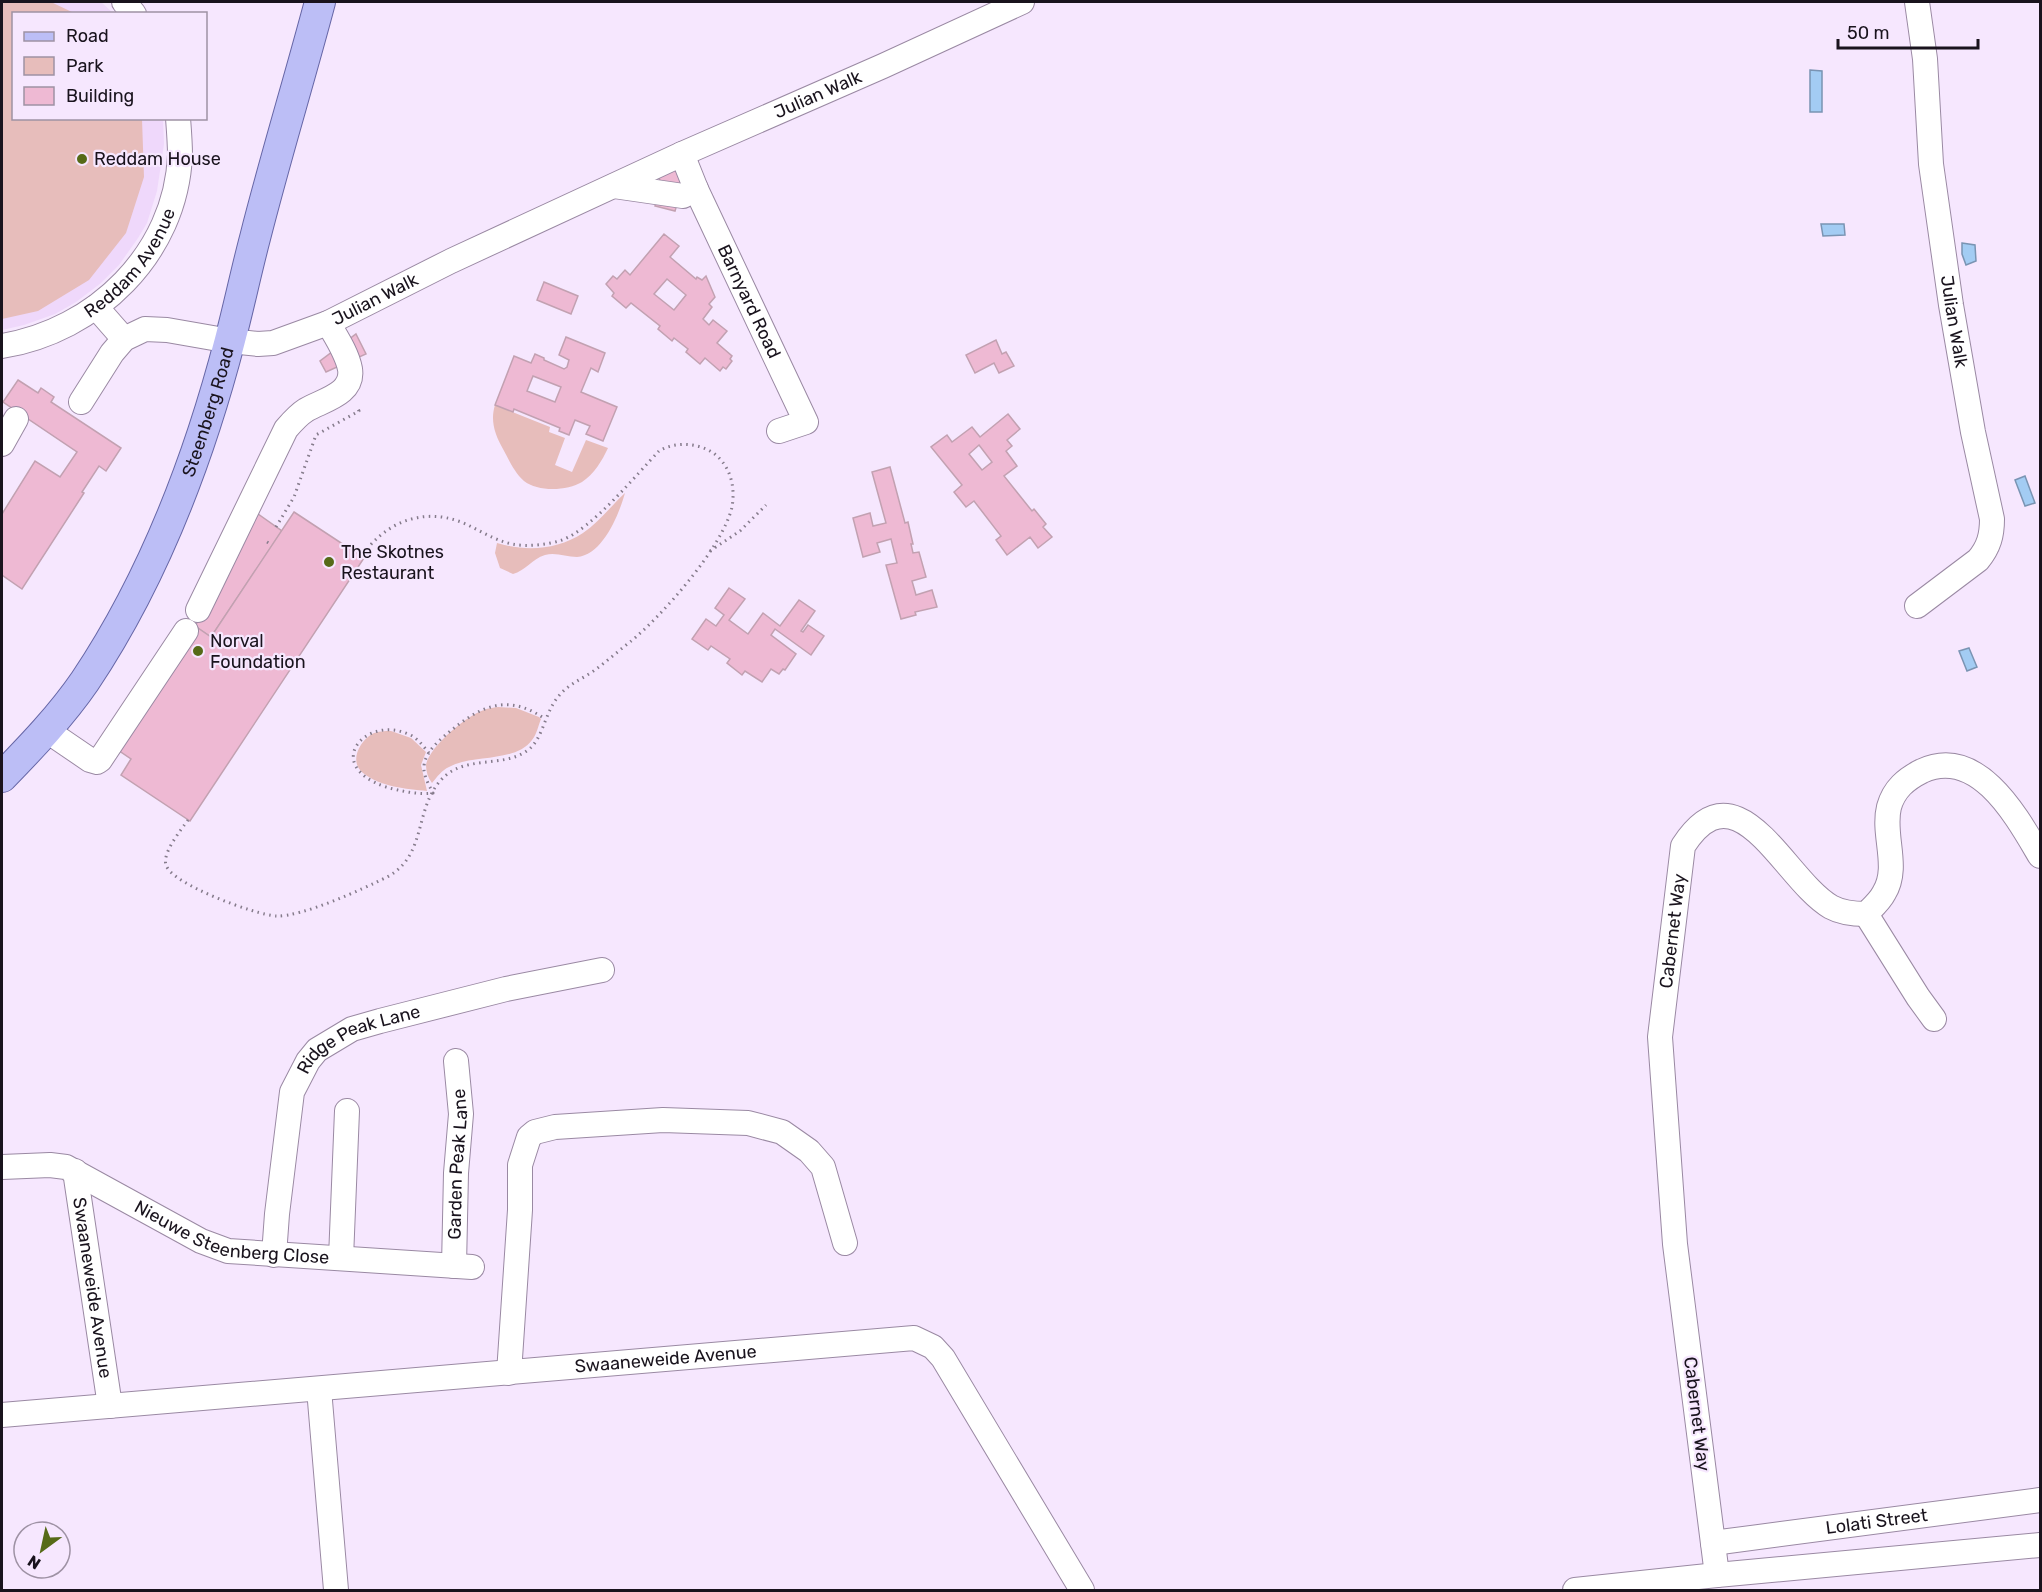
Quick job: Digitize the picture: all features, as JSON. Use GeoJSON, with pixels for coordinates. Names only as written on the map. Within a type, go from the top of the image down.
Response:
{"type":"FeatureCollection","features":[{"type":"Feature","properties":{"kind":"main road","name":"Steenberg Road"},"geometry":{"type":"LineString","coordinates":[[2,777],[46,730],[84,682],[130,606],[167,528],[197,452],[230,341],[255,237],[320,2]]}},
{"type":"Feature","properties":{"kind":"street","name":"Julian Walk"},"geometry":{"type":"LineString","coordinates":[[124,339],[145,329],[167,330],[230,341],[273,343],[328,323],[451,261],[682,154],[1022,2]]}},
{"type":"Feature","properties":{"kind":"street","name":"Julian Walk"},"geometry":{"type":"LineString","coordinates":[[1917,2],[1925,59],[1931,164],[1949,293],[1973,432],[1992,519],[1992,535],[1982,555],[1917,606]]}},
{"type":"Feature","properties":{"kind":"street","name":"Reddam Avenue"},"geometry":{"type":"LineString","coordinates":[[2,346],[19,343],[62,328],[83,317],[123,285],[142,261],[167,214],[176,185],[180,157],[178,120]]}},
{"type":"Feature","properties":{"kind":"street","name":"Barnyard Road"},"geometry":{"type":"LineString","coordinates":[[682,154],[696,189],[806,422],[780,431]]}},
{"type":"Feature","properties":{"kind":"street"},"geometry":{"type":"LineString","coordinates":[[614,186],[683,196],[696,189]]}},
{"type":"Feature","properties":{"kind":"street"},"geometry":{"type":"LineString","coordinates":[[81,402],[112,353],[124,339],[96,307]]}},
{"type":"Feature","properties":{"kind":"street"},"geometry":{"type":"LineString","coordinates":[[198,610],[286,429],[304,411],[337,395],[348,384],[350,368],[328,323]]}},
{"type":"Feature","properties":{"kind":"street"},"geometry":{"type":"LineString","coordinates":[[2,444],[16,419]]}},
{"type":"Feature","properties":{"kind":"street"},"geometry":{"type":"LineString","coordinates":[[46,730],[90,760],[97,762],[100,760],[186,631]]}},
{"type":"Feature","properties":{"kind":"street"},"geometry":{"type":"LineString","coordinates":[[1934,1019],[1866,915],[1885,893],[1891,875],[1887,823],[1889,807],[1896,792],[1906,780],[1935,766],[1950,765],[1966,770],[1980,777],[2000,797],[2020,821],[2040,856]]}},
{"type":"Feature","properties":{"kind":"street","name":"Cabernet Way"},"geometry":{"type":"LineString","coordinates":[[1717,1575],[1675,1244],[1660,1037],[1683,846],[1689,836],[1705,820],[1716,816],[1737,817],[1757,832],[1818,897],[1831,907],[1853,914],[1866,915]]}},
{"type":"Feature","properties":{"kind":"street","name":"Ridge Peak Lane"},"geometry":{"type":"LineString","coordinates":[[274,1255],[278,1202],[292,1092],[308,1061],[317,1050],[352,1029],[380,1021],[506,989],[602,970]]}},
{"type":"Feature","properties":{"kind":"street","name":"Garden Peak Lane"},"geometry":{"type":"LineString","coordinates":[[456,1061],[461,1114],[456,1173],[463,1267]]}},
{"type":"Feature","properties":{"kind":"street"},"geometry":{"type":"LineString","coordinates":[[341,1258],[347,1111]]}},
{"type":"Feature","properties":{"kind":"street"},"geometry":{"type":"LineString","coordinates":[[509,1373],[520,1210],[520,1165],[529,1137],[535,1132],[555,1127],[663,1120],[748,1123],[782,1132],[809,1151],[823,1167],[845,1243]]}},
{"type":"Feature","properties":{"kind":"street","name":"Nieuwe Steenberg Close"},"geometry":{"type":"LineString","coordinates":[[2,1167],[50,1165],[75,1171],[213,1246],[228,1251],[463,1267]]}},
{"type":"Feature","properties":{"kind":"street","name":"Swaaneweide Avenue"},"geometry":{"type":"LineString","coordinates":[[75,1171],[110,1406]]}},
{"type":"Feature","properties":{"kind":"street","name":"Swaaneweide Avenue"},"geometry":{"type":"LineString","coordinates":[[2,1415],[914,1338],[938,1350],[944,1358],[1082,1590]]}},
{"type":"Feature","properties":{"kind":"street"},"geometry":{"type":"LineString","coordinates":[[319,1389],[336,1590]]}},
{"type":"Feature","properties":{"kind":"street","name":"Lolati Street"},"geometry":{"type":"LineString","coordinates":[[1713,1543],[2040,1500]]}},
{"type":"Feature","properties":{"kind":"street"},"geometry":{"type":"LineString","coordinates":[[1575,1590],[2040,1545]]}},
{"type":"Feature","properties":{"kind":"path"},"geometry":{"type":"LineString","coordinates":[[276,527],[294,497],[314,437],[359,411],[353,399]]}},
{"type":"Feature","properties":{"kind":"path"},"geometry":{"type":"LineString","coordinates":[[188,820],[167,853],[166,868],[175,876],[214,897],[257,912],[276,916],[297,912],[342,897],[388,876],[408,861],[425,811],[442,778],[466,764],[519,756],[531,748],[538,737],[544,718],[558,696],[572,683],[593,671],[632,640],[666,608],[710,551],[725,525],[732,508],[731,477],[726,465],[718,456],[699,446],[669,445],[659,451],[594,519],[575,534],[561,540],[541,544],[513,544],[481,533],[462,522],[431,516],[412,518],[396,524],[374,540],[362,556]]}},
{"type":"Feature","properties":{"kind":"path"},"geometry":{"type":"LineString","coordinates":[[710,551],[740,531],[766,505]]}},
{"type":"Feature","properties":{"kind":"path"},"geometry":{"type":"LineString","coordinates":[[267,542],[272,545]]}},
{"type":"Feature","properties":{"kind":"path"},"geometry":{"type":"LineString","coordinates":[[433,793],[423,770],[424,763],[435,744],[467,716],[488,706],[514,705],[528,709],[544,718]]}},
{"type":"Feature","properties":{"kind":"path"},"geometry":{"type":"LineString","coordinates":[[429,753],[407,733],[385,729],[370,733],[354,753],[353,761],[356,769],[363,776],[376,783],[411,792],[433,793]]}},
{"type":"Feature","properties":{"kind":"shaded area","name":"Reddam House"},"geometry":{"type":"Polygon","coordinates":[[[2,2],[101,2],[112,12],[12,12],[12,120],[163,120],[164,144],[157,191],[147,223],[138,238],[119,265],[101,283],[55,314],[2,330],[2,2]]]}},
{"type":"Feature","properties":{"kind":"green space","name":"Reddam House"},"geometry":{"type":"Polygon","coordinates":[[[2,2],[51,2],[72,12],[12,12],[12,120],[142,120],[144,177],[126,233],[89,280],[38,311],[2,319],[2,2]]]}},
{"type":"Feature","properties":{"kind":"green space"},"geometry":{"type":"Polygon","coordinates":[[[495,405],[550,427],[549,432],[565,438],[555,465],[572,472],[586,440],[608,448],[594,471],[576,485],[561,489],[545,489],[530,485],[515,470],[498,438],[493,422],[495,405]]]}},
{"type":"Feature","properties":{"kind":"green space"},"geometry":{"type":"Polygon","coordinates":[[[625,493],[619,512],[608,532],[595,549],[586,555],[577,557],[545,555],[513,574],[500,568],[495,553],[497,543],[519,548],[541,548],[563,543],[589,529],[625,493]]]}},
{"type":"Feature","properties":{"kind":"green space"},"geometry":{"type":"Polygon","coordinates":[[[516,708],[539,717],[541,719],[532,740],[515,752],[449,767],[432,783],[426,765],[441,741],[468,718],[486,709],[516,708]]]}},
{"type":"Feature","properties":{"kind":"green space"},"geometry":{"type":"Polygon","coordinates":[[[391,731],[411,738],[426,752],[421,765],[427,791],[386,784],[370,778],[359,768],[356,758],[363,742],[374,733],[391,731]]]}},
{"type":"Feature","properties":{"kind":"water"},"geometry":{"type":"Polygon","coordinates":[[[1810,70],[1822,71],[1822,112],[1810,112],[1810,70]]]}},
{"type":"Feature","properties":{"kind":"water"},"geometry":{"type":"Polygon","coordinates":[[[1821,224],[1844,224],[1845,235],[1823,236],[1821,224]]]}},
{"type":"Feature","properties":{"kind":"water"},"geometry":{"type":"Polygon","coordinates":[[[1962,243],[1975,245],[1976,261],[1966,265],[1962,254],[1962,243]]]}},
{"type":"Feature","properties":{"kind":"water"},"geometry":{"type":"Polygon","coordinates":[[[2025,476],[2035,503],[2025,506],[2015,480],[2025,476]]]}},
{"type":"Feature","properties":{"kind":"water"},"geometry":{"type":"Polygon","coordinates":[[[1969,648],[1977,667],[1967,671],[1959,651],[1969,648]]]}},
{"type":"Feature","properties":{"kind":"building"},"geometry":{"type":"Polygon","coordinates":[[[668,148],[684,181],[675,211],[655,206],[661,183],[651,157],[668,148]]]}},
{"type":"Feature","properties":{"kind":"building"},"geometry":{"type":"Polygon","coordinates":[[[664,234],[679,246],[670,257],[696,279],[697,277],[702,280],[706,276],[715,297],[709,304],[712,307],[703,319],[709,325],[713,320],[727,331],[717,343],[732,356],[730,359],[732,361],[726,369],[723,367],[720,371],[705,358],[700,364],[686,352],[688,349],[674,338],[672,341],[658,329],[660,326],[631,303],[626,308],[612,296],[614,293],[606,284],[613,276],[617,279],[625,270],[630,275],[664,234]],[[667,279],[654,294],[674,310],[686,295],[667,279]]]}},
{"type":"Feature","properties":{"kind":"building"},"geometry":{"type":"Polygon","coordinates":[[[544,282],[578,296],[571,314],[537,300],[544,282]]]}},
{"type":"Feature","properties":{"kind":"building"},"geometry":{"type":"Polygon","coordinates":[[[356,334],[366,354],[326,372],[320,361],[356,334]]]}},
{"type":"Feature","properties":{"kind":"building"},"geometry":{"type":"Polygon","coordinates":[[[566,337],[605,353],[598,372],[591,368],[581,392],[617,407],[603,441],[586,434],[590,426],[575,420],[569,435],[559,431],[560,428],[514,409],[513,412],[495,405],[514,356],[531,363],[535,354],[564,369],[569,360],[559,355],[566,337]],[[533,376],[527,391],[555,402],[561,387],[533,376]]]}},
{"type":"Feature","properties":{"kind":"building"},"geometry":{"type":"Polygon","coordinates":[[[996,340],[1002,354],[1006,352],[1014,366],[999,373],[994,363],[975,373],[966,355],[996,340]]]}},
{"type":"Feature","properties":{"kind":"building"},"geometry":{"type":"Polygon","coordinates":[[[18,380],[38,393],[41,388],[54,397],[51,402],[121,448],[106,471],[99,466],[22,589],[2,575],[2,514],[35,461],[60,477],[77,452],[3,402],[18,380]]]}},
{"type":"Feature","properties":{"kind":"building"},"geometry":{"type":"Polygon","coordinates":[[[1008,414],[1020,429],[1007,440],[1012,446],[1006,451],[1017,466],[1004,476],[1032,511],[1034,509],[1046,524],[1043,527],[1052,537],[1038,548],[1030,537],[1007,555],[996,540],[1001,536],[974,501],[966,507],[954,492],[962,485],[931,447],[947,435],[952,442],[972,427],[980,437],[1008,414]],[[979,445],[969,454],[982,470],[992,462],[979,445]]]}},
{"type":"Feature","properties":{"kind":"building"},"geometry":{"type":"Polygon","coordinates":[[[890,467],[905,523],[908,522],[913,553],[919,552],[926,577],[912,581],[916,595],[932,590],[937,607],[915,612],[916,615],[901,619],[886,565],[897,563],[891,539],[877,543],[880,552],[863,557],[853,518],[870,513],[873,526],[886,523],[872,472],[890,467]]]}},
{"type":"Feature","properties":{"kind":"building"},"geometry":{"type":"Polygon","coordinates":[[[251,509],[282,531],[211,637],[195,626],[210,601],[251,509]]]}},
{"type":"Feature","properties":{"kind":"building"},"geometry":{"type":"Polygon","coordinates":[[[294,512],[364,558],[190,821],[121,775],[131,759],[115,748],[195,626],[211,637],[294,512]]]}},
{"type":"Feature","properties":{"kind":"building"},"geometry":{"type":"Polygon","coordinates":[[[729,588],[745,599],[729,620],[748,634],[763,613],[780,626],[799,600],[815,611],[801,631],[803,632],[808,625],[824,636],[811,655],[775,629],[771,635],[796,654],[785,670],[783,669],[779,674],[771,669],[762,682],[745,671],[742,675],[727,663],[730,659],[711,646],[708,650],[692,639],[706,619],[716,626],[724,615],[715,608],[729,588]]]}},
{"type":"Feature","properties":{"kind":"place","name":"Reddam House"},"geometry":{"type":"Point","coordinates":[82,159]}},
{"type":"Feature","properties":{"kind":"place","name":"The Skotnes Restaurant"},"geometry":{"type":"Point","coordinates":[329,562]}},
{"type":"Feature","properties":{"kind":"place","name":"Norval Foundation"},"geometry":{"type":"Point","coordinates":[198,651]}}]}
